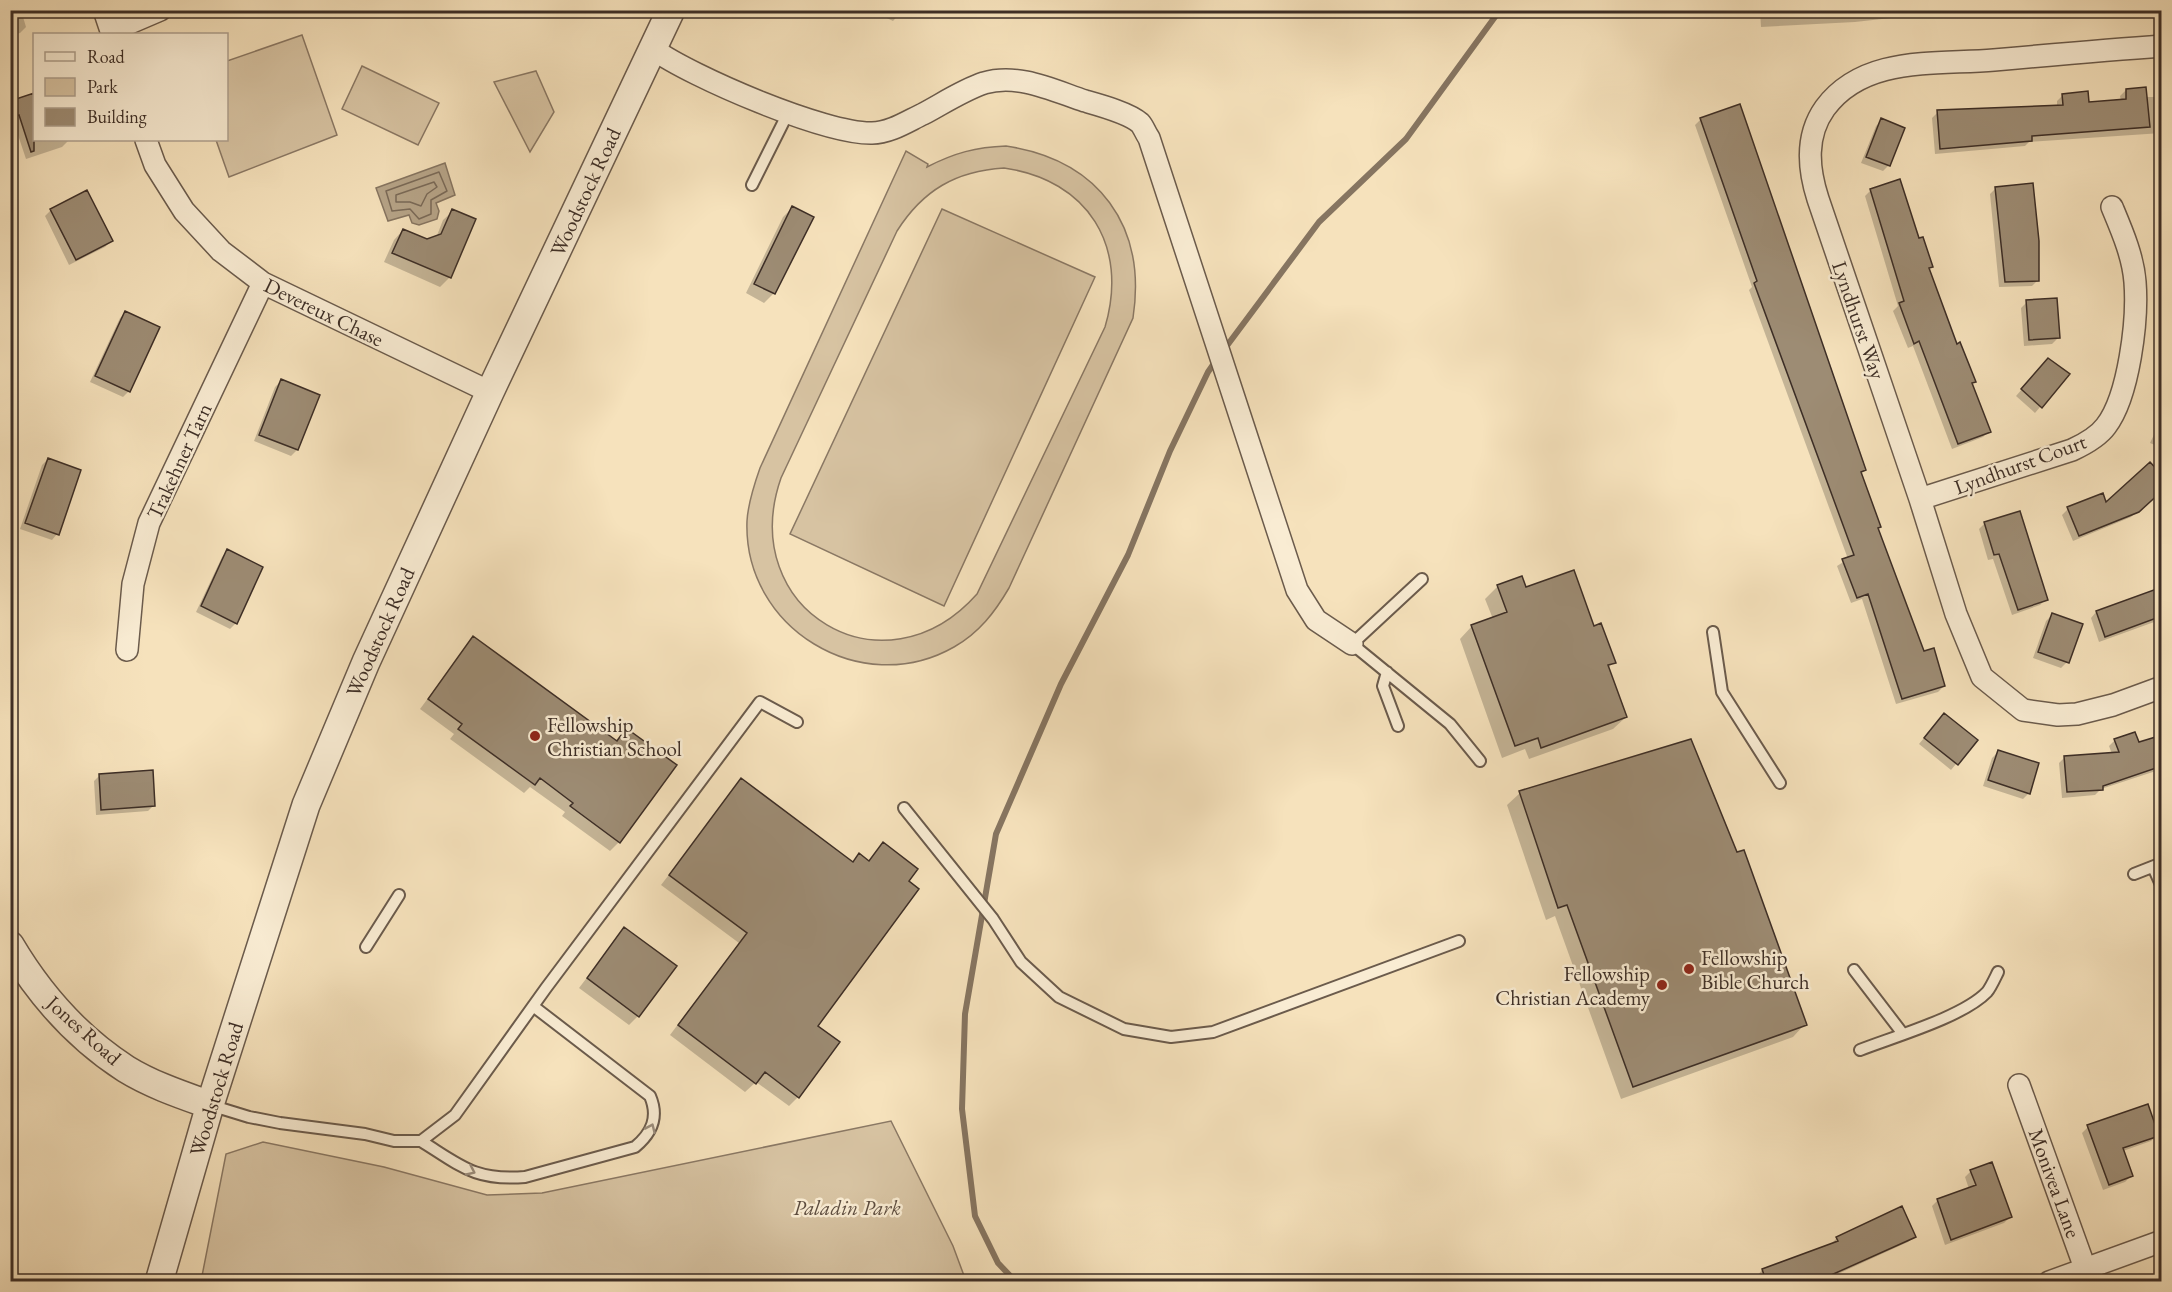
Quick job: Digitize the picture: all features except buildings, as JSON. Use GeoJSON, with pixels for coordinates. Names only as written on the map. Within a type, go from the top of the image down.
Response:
{"type":"FeatureCollection","features":[{"type":"Feature","properties":{"kind":"street"},"geometry":{"type":"LineString","coordinates":[[104,10],[111,33],[160,10]]}},
{"type":"Feature","properties":{"kind":"street","name":"Woodstock Road"},"geometry":{"type":"LineString","coordinates":[[159,1281],[210,1105],[306,806],[366,662],[490,392],[671,10]]}},
{"type":"Feature","properties":{"kind":"street","name":"Lyndhurst Way"},"geometry":{"type":"LineString","coordinates":[[2162,46],[1933,63],[1886,69],[1865,75],[1848,85],[1833,98],[1819,117],[1811,137],[1811,176],[1920,499],[1956,614],[1972,658],[1982,677],[2023,710],[2039,714],[2077,714],[2113,705],[2162,687]]}},
{"type":"Feature","properties":{"kind":"street"},"geometry":{"type":"LineString","coordinates":[[653,49],[694,74],[789,111],[823,123],[873,134],[894,128],[984,83],[1010,80],[1032,83],[1139,122],[1149,138],[1297,590],[1316,620],[1352,644]]}},
{"type":"Feature","properties":{"kind":"street","name":"Devereux Chase"},"geometry":{"type":"LineString","coordinates":[[146,141],[155,165],[184,211],[221,251],[263,283],[490,392]]}},
{"type":"Feature","properties":{"kind":"street","name":"Lyndhurst Court"},"geometry":{"type":"LineString","coordinates":[[1920,499],[2072,450],[2088,443],[2106,428],[2120,395],[2136,314],[2135,281],[2131,261],[2112,207]]}},
{"type":"Feature","properties":{"kind":"street","name":"Trakehner Tarn"},"geometry":{"type":"LineString","coordinates":[[127,650],[133,584],[149,523],[263,283]]}},
{"type":"Feature","properties":{"kind":"street","name":"Jones Road"},"geometry":{"type":"LineString","coordinates":[[10,945],[28,975],[54,1007],[91,1043],[126,1069],[164,1088],[210,1105]]}},
{"type":"Feature","properties":{"kind":"street","name":"Monivea Lane"},"geometry":{"type":"LineString","coordinates":[[2019,1085],[2087,1275]]}},
{"type":"Feature","properties":{"kind":"street"},"geometry":{"type":"LineString","coordinates":[[2049,1281],[2087,1275],[2162,1241]]}},
{"type":"Feature","properties":{"kind":"lane"},"geometry":{"type":"LineString","coordinates":[[752,185],[789,111]]}},
{"type":"Feature","properties":{"kind":"lane"},"geometry":{"type":"LineString","coordinates":[[1422,579],[1352,644],[1450,724],[1480,761]]}},
{"type":"Feature","properties":{"kind":"lane"},"geometry":{"type":"LineString","coordinates":[[1713,632],[1722,692],[1780,783]]}},
{"type":"Feature","properties":{"kind":"lane"},"geometry":{"type":"LineString","coordinates":[[1387,672],[1383,686],[1398,726]]}},
{"type":"Feature","properties":{"kind":"lane"},"geometry":{"type":"LineString","coordinates":[[421,1141],[455,1115],[533,1006],[760,702],[797,722]]}},
{"type":"Feature","properties":{"kind":"lane"},"geometry":{"type":"LineString","coordinates":[[904,808],[993,919],[1021,962],[1059,997],[1124,1029],[1172,1037],[1213,1032],[1459,941]]}},
{"type":"Feature","properties":{"kind":"lane"},"geometry":{"type":"LineString","coordinates":[[2134,874],[2157,865],[2162,887]]}},
{"type":"Feature","properties":{"kind":"lane"},"geometry":{"type":"LineString","coordinates":[[366,946],[399,895]]}},
{"type":"Feature","properties":{"kind":"lane"},"geometry":{"type":"LineString","coordinates":[[1854,970],[1903,1034]]}},
{"type":"Feature","properties":{"kind":"lane"},"geometry":{"type":"LineString","coordinates":[[1860,1050],[1968,1005],[1986,992],[1998,972]]}},
{"type":"Feature","properties":{"kind":"lane"},"geometry":{"type":"LineString","coordinates":[[210,1105],[249,1118],[365,1134],[394,1141],[421,1141],[474,1174],[507,1178],[525,1177],[635,1147],[646,1138],[655,1120],[655,1107],[650,1096],[533,1006]]}},
{"type":"Feature","properties":{"kind":"green space"},"geometry":{"type":"Polygon","coordinates":[[[302,35],[337,135],[229,177],[216,141],[228,141],[228,61],[302,35]]]}},
{"type":"Feature","properties":{"kind":"green space"},"geometry":{"type":"Polygon","coordinates":[[[362,66],[439,103],[418,145],[342,109],[362,66]]]}},
{"type":"Feature","properties":{"kind":"green space"},"geometry":{"type":"Polygon","coordinates":[[[536,71],[554,112],[530,152],[494,82],[536,71]]]}},
{"type":"Feature","properties":{"kind":"green space"},"geometry":{"type":"Polygon","coordinates":[[[1006,146],[1039,154],[1067,166],[1091,182],[1110,203],[1123,227],[1132,254],[1135,285],[1133,318],[1009,588],[986,621],[954,647],[918,661],[882,665],[847,659],[814,644],[786,622],[765,593],[751,559],[747,521],[754,487],[760,468],[906,151],[928,164],[927,167],[975,149],[1006,146]],[[1004,168],[971,173],[956,178],[930,194],[907,217],[897,231],[781,478],[772,525],[779,567],[798,600],[827,625],[862,638],[901,639],[940,625],[977,594],[1105,327],[1111,297],[1111,270],[1106,244],[1095,222],[1079,202],[1059,187],[1033,175],[1004,168]]]}},
{"type":"Feature","properties":{"kind":"green space"},"geometry":{"type":"Polygon","coordinates":[[[942,209],[1095,277],[944,606],[790,534],[942,209]]]}},
{"type":"Feature","properties":{"kind":"green space","name":"Paladin Park"},"geometry":{"type":"Polygon","coordinates":[[[891,1121],[953,1246],[966,1281],[201,1281],[226,1154],[263,1142],[384,1167],[487,1195],[542,1193],[891,1121]]]}},
{"type":"Feature","properties":{"kind":"water"},"geometry":{"type":"Polygon","coordinates":[[[445,163],[455,195],[436,203],[439,211],[437,219],[419,225],[412,223],[409,215],[388,221],[376,188],[445,163]]]}},
{"type":"Feature","properties":{"kind":"waterway"},"geometry":{"type":"LineString","coordinates":[[1223,351],[1319,222],[1406,139],[1500,10]]}},
{"type":"Feature","properties":{"kind":"waterway"},"geometry":{"type":"LineString","coordinates":[[1016,1282],[998,1263],[975,1216],[962,1109],[965,1014],[996,834],[1061,684],[1128,555],[1170,451],[1208,372],[1217,359]]}},
{"type":"Feature","properties":{"kind":"place","name":"Fellowship Christian School"},"geometry":{"type":"Point","coordinates":[535,736]}},
{"type":"Feature","properties":{"kind":"place","name":"Fellowship Bible Church"},"geometry":{"type":"Point","coordinates":[1689,969]}},
{"type":"Feature","properties":{"kind":"place","name":"Fellowship Christian Academy"},"geometry":{"type":"Point","coordinates":[1662,985]}}]}
